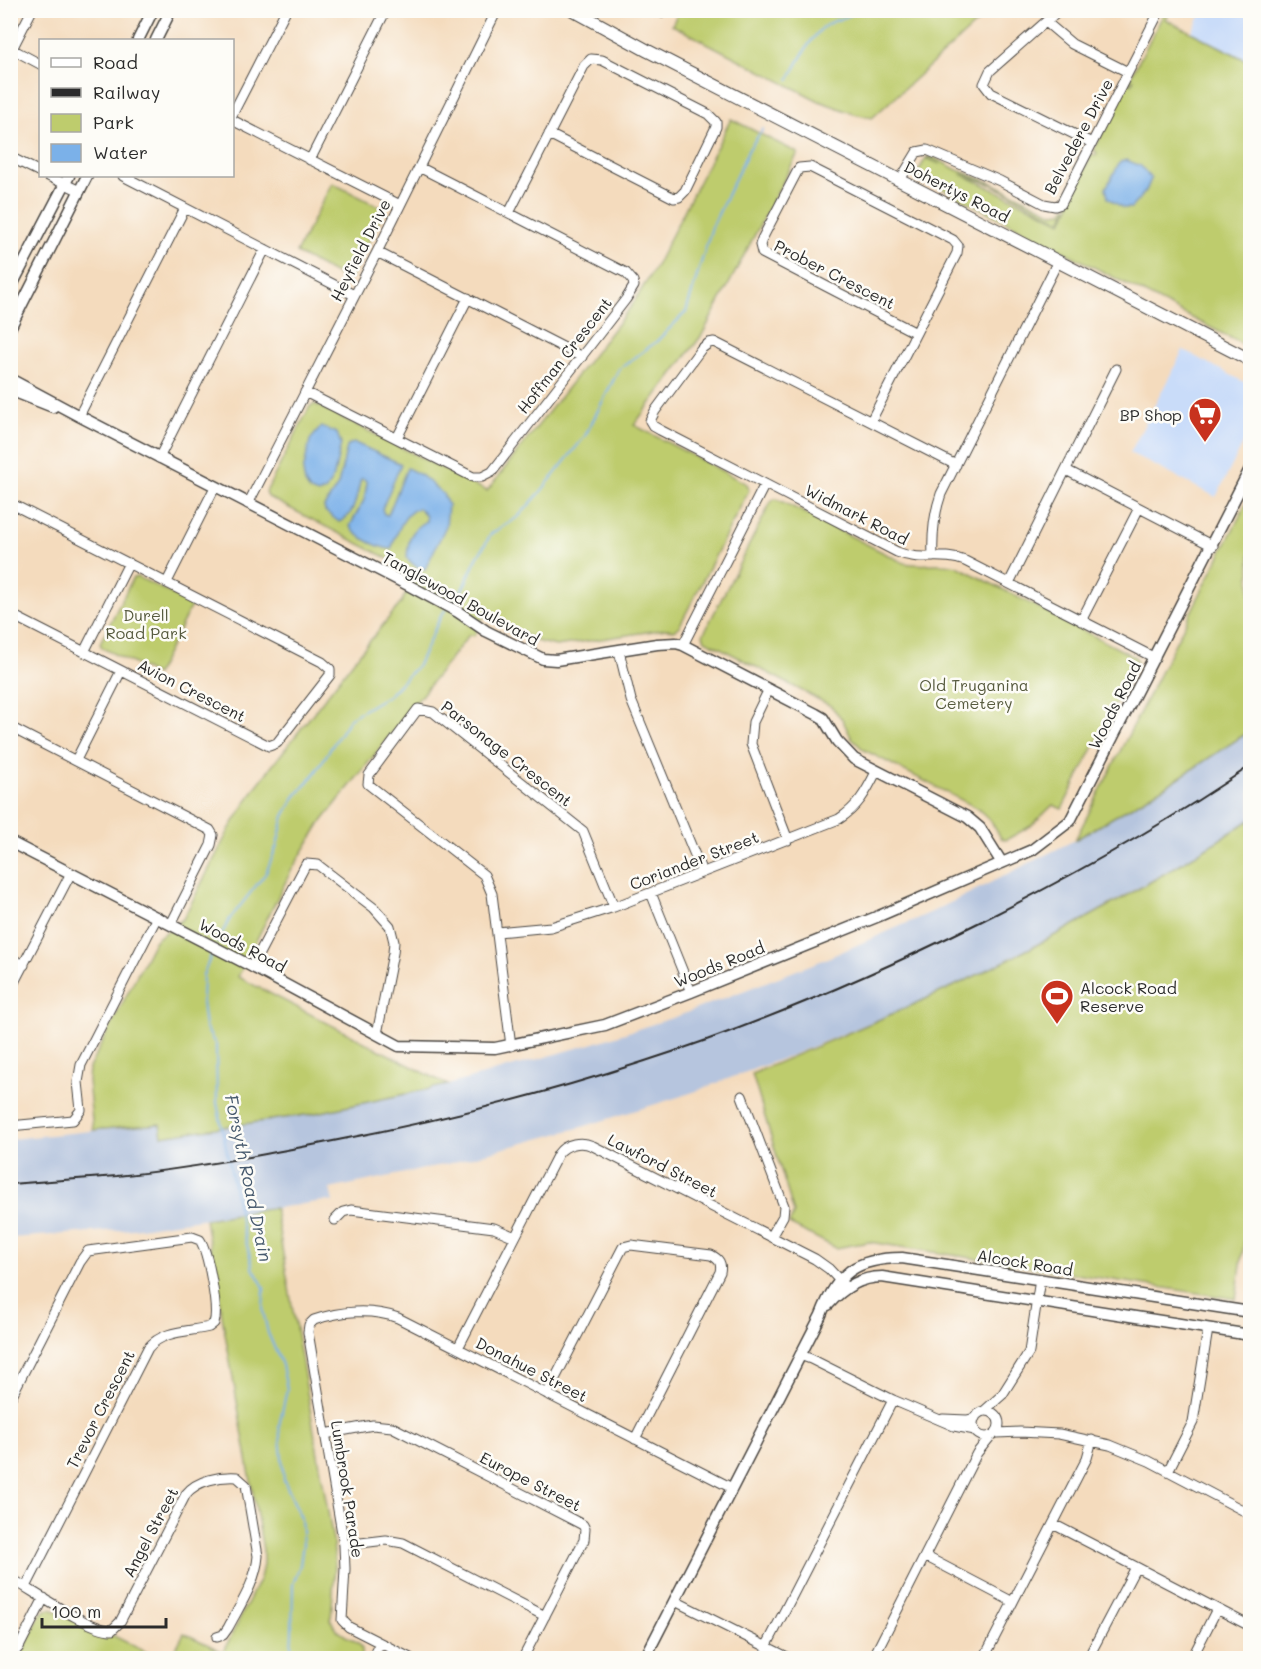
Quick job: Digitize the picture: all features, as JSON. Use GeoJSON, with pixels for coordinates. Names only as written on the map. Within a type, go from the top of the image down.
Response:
{"type":"FeatureCollection","features":[{"type":"Feature","properties":{"kind":"main road","name":"Dohertys Road"},"geometry":{"type":"LineString","coordinates":[[573,10],[648,51],[1251,360]]}},
{"type":"Feature","properties":{"kind":"main road","name":"Dohertys Road"},"geometry":{"type":"LineString","coordinates":[[583,10],[648,51]]}},
{"type":"Feature","properties":{"kind":"street"},"geometry":{"type":"LineString","coordinates":[[32,10],[11,49],[39,63]]}},
{"type":"Feature","properties":{"kind":"street"},"geometry":{"type":"LineString","coordinates":[[138,39],[153,10]]}},
{"type":"Feature","properties":{"kind":"street"},"geometry":{"type":"LineString","coordinates":[[156,39],[171,10]]}},
{"type":"Feature","properties":{"kind":"street"},"geometry":{"type":"LineString","coordinates":[[234,111],[286,10]]}},
{"type":"Feature","properties":{"kind":"street"},"geometry":{"type":"LineString","coordinates":[[309,160],[387,10]]}},
{"type":"Feature","properties":{"kind":"street","name":"Heyfield Drive"},"geometry":{"type":"LineString","coordinates":[[248,504],[420,167],[497,10]]}},
{"type":"Feature","properties":{"kind":"street"},"geometry":{"type":"LineString","coordinates":[[657,10],[662,13],[670,10]]}},
{"type":"Feature","properties":{"kind":"street"},"geometry":{"type":"LineString","coordinates":[[1059,10],[990,71],[984,84],[992,93],[1092,143]]}},
{"type":"Feature","properties":{"kind":"street","name":"Belvedere Drive"},"geometry":{"type":"LineString","coordinates":[[900,180],[917,153],[927,150],[1055,207],[1064,200],[1160,10]]}},
{"type":"Feature","properties":{"kind":"street"},"geometry":{"type":"LineString","coordinates":[[1046,22],[1072,44],[1128,72]]}},
{"type":"Feature","properties":{"kind":"street"},"geometry":{"type":"LineString","coordinates":[[509,213],[549,134],[584,66],[591,59],[602,60],[713,118],[716,127],[685,191],[679,197],[670,196],[549,134]]}},
{"type":"Feature","properties":{"kind":"street"},"geometry":{"type":"LineString","coordinates":[[234,121],[400,205]]}},
{"type":"Feature","properties":{"kind":"street"},"geometry":{"type":"LineString","coordinates":[[10,157],[39,172]]}},
{"type":"Feature","properties":{"kind":"street","name":"Prober Crescent"},"geometry":{"type":"LineString","coordinates":[[806,166],[953,240],[958,246],[957,253],[916,333],[768,257],[760,249],[762,239],[799,168],[806,166]]}},
{"type":"Feature","properties":{"kind":"street","name":"Hoffman Crescent"},"geometry":{"type":"LineString","coordinates":[[305,392],[473,477],[487,476],[632,291],[631,277],[420,167]]}},
{"type":"Feature","properties":{"kind":"street"},"geometry":{"type":"LineString","coordinates":[[10,328],[87,177]]}},
{"type":"Feature","properties":{"kind":"street"},"geometry":{"type":"LineString","coordinates":[[125,177],[354,294]]}},
{"type":"Feature","properties":{"kind":"street"},"geometry":{"type":"LineString","coordinates":[[10,289],[15,269],[67,180],[80,191]]}},
{"type":"Feature","properties":{"kind":"street"},"geometry":{"type":"LineString","coordinates":[[79,416],[185,208]]}},
{"type":"Feature","properties":{"kind":"street"},"geometry":{"type":"LineString","coordinates":[[159,458],[265,249]]}},
{"type":"Feature","properties":{"kind":"street"},"geometry":{"type":"LineString","coordinates":[[377,252],[582,357]]}},
{"type":"Feature","properties":{"kind":"street"},"geometry":{"type":"LineString","coordinates":[[933,557],[932,542],[937,505],[1058,261]]}},
{"type":"Feature","properties":{"kind":"street"},"geometry":{"type":"LineString","coordinates":[[396,438],[468,298]]}},
{"type":"Feature","properties":{"kind":"street"},"geometry":{"type":"LineString","coordinates":[[916,333],[871,422],[956,465]]}},
{"type":"Feature","properties":{"kind":"street","name":"Widmark Road"},"geometry":{"type":"LineString","coordinates":[[871,422],[714,342],[701,349],[650,421],[660,430],[906,556],[955,557],[1155,658]]}},
{"type":"Feature","properties":{"kind":"street"},"geometry":{"type":"LineString","coordinates":[[1009,583],[1116,369]]}},
{"type":"Feature","properties":{"kind":"street","name":"Tanglewood Boulevard"},"geometry":{"type":"LineString","coordinates":[[10,379],[408,585],[517,648],[537,657],[549,660],[667,643],[683,645],[823,718],[846,753],[876,772],[966,817],[980,828],[1002,863]]}},
{"type":"Feature","properties":{"kind":"street","name":"Tanglewood Boulevard"},"geometry":{"type":"LineString","coordinates":[[10,390],[79,416]]}},
{"type":"Feature","properties":{"kind":"street","name":"Woods Road"},"geometry":{"type":"LineString","coordinates":[[10,842],[171,924],[399,1046],[495,1048],[605,1025],[879,916],[1032,850],[1070,821],[1251,469]]}},
{"type":"Feature","properties":{"kind":"street"},"geometry":{"type":"LineString","coordinates":[[1066,470],[1213,546]]}},
{"type":"Feature","properties":{"kind":"street"},"geometry":{"type":"LineString","coordinates":[[683,645],[765,484]]}},
{"type":"Feature","properties":{"kind":"street"},"geometry":{"type":"LineString","coordinates":[[10,502],[166,582],[215,487]]}},
{"type":"Feature","properties":{"kind":"street"},"geometry":{"type":"LineString","coordinates":[[1082,621],[1139,508]]}},
{"type":"Feature","properties":{"kind":"street"},"geometry":{"type":"LineString","coordinates":[[84,652],[129,563]]}},
{"type":"Feature","properties":{"kind":"street","name":"Avion Crescent"},"geometry":{"type":"LineString","coordinates":[[10,614],[268,746],[277,743],[327,681],[330,669],[322,662],[166,582]]}},
{"type":"Feature","properties":{"kind":"street"},"geometry":{"type":"LineString","coordinates":[[619,651],[631,700],[702,872]]}},
{"type":"Feature","properties":{"kind":"street"},"geometry":{"type":"LineString","coordinates":[[76,760],[121,671]]}},
{"type":"Feature","properties":{"kind":"street"},"geometry":{"type":"LineString","coordinates":[[769,689],[753,722],[751,744],[788,840]]}},
{"type":"Feature","properties":{"kind":"street","name":"Parsonage Crescent"},"geometry":{"type":"LineString","coordinates":[[497,932],[492,894],[484,875],[368,784],[369,775],[418,709],[432,712],[583,831],[614,907]]}},
{"type":"Feature","properties":{"kind":"street"},"geometry":{"type":"LineString","coordinates":[[10,727],[210,830],[213,835],[211,845],[171,924]]}},
{"type":"Feature","properties":{"kind":"street","name":"Coriander Street"},"geometry":{"type":"LineString","coordinates":[[497,932],[551,927],[614,907],[839,819],[850,812],[860,801],[876,772]]}},
{"type":"Feature","properties":{"kind":"street"},"geometry":{"type":"LineString","coordinates":[[251,966],[306,864],[318,865],[374,908],[390,926],[394,942],[393,953],[377,1034]]}},
{"type":"Feature","properties":{"kind":"street"},"geometry":{"type":"LineString","coordinates":[[10,990],[71,873]]}},
{"type":"Feature","properties":{"kind":"street"},"geometry":{"type":"LineString","coordinates":[[651,893],[691,992]]}},
{"type":"Feature","properties":{"kind":"street"},"geometry":{"type":"LineString","coordinates":[[10,1126],[72,1120],[81,1110],[78,1082],[81,1065],[157,917]]}},
{"type":"Feature","properties":{"kind":"street"},"geometry":{"type":"LineString","coordinates":[[497,932],[511,1046]]}},
{"type":"Feature","properties":{"kind":"street"},"geometry":{"type":"LineString","coordinates":[[10,958],[24,965]]}},
{"type":"Feature","properties":{"kind":"street"},"geometry":{"type":"LineString","coordinates":[[742,1095],[784,1206],[784,1212],[771,1237]]}},
{"type":"Feature","properties":{"kind":"street","name":"Lawford Street"},"geometry":{"type":"LineString","coordinates":[[458,1348],[560,1151],[565,1147],[585,1143],[820,1262],[843,1284]]}},
{"type":"Feature","properties":{"kind":"street"},"geometry":{"type":"LineString","coordinates":[[335,1220],[343,1212],[351,1210],[494,1228],[515,1237]]}},
{"type":"Feature","properties":{"kind":"street","name":"Trevor Crescent"},"geometry":{"type":"LineString","coordinates":[[10,1399],[80,1262],[88,1251],[192,1237],[200,1240],[207,1261],[216,1315],[214,1323],[209,1327],[164,1336],[148,1348],[26,1587]]}},
{"type":"Feature","properties":{"kind":"street"},"geometry":{"type":"LineString","coordinates":[[547,1394],[623,1247],[636,1246],[711,1255],[720,1262],[720,1272],[635,1439]]}},
{"type":"Feature","properties":{"kind":"street","name":"Alcock Road"},"geometry":{"type":"LineString","coordinates":[[645,1659],[821,1315],[831,1290],[843,1284],[849,1272],[868,1261],[902,1258],[1251,1312]]}},
{"type":"Feature","properties":{"kind":"street"},"geometry":{"type":"LineString","coordinates":[[843,1284],[882,1277],[1251,1335]]}},
{"type":"Feature","properties":{"kind":"street"},"geometry":{"type":"LineString","coordinates":[[941,1419],[975,1418],[1002,1395],[1029,1352],[1040,1279]]}},
{"type":"Feature","properties":{"kind":"street","name":"Donahue Street"},"geometry":{"type":"LineString","coordinates":[[311,1322],[320,1318],[359,1312],[382,1313],[405,1321],[732,1488]]}},
{"type":"Feature","properties":{"kind":"street","name":"Lumbrook Parade"},"geometry":{"type":"LineString","coordinates":[[311,1322],[308,1332],[345,1545],[342,1620],[349,1628],[410,1659]]}},
{"type":"Feature","properties":{"kind":"street"},"geometry":{"type":"LineString","coordinates":[[1168,1471],[1193,1422],[1208,1329]]}},
{"type":"Feature","properties":{"kind":"street"},"geometry":{"type":"LineString","coordinates":[[800,1355],[893,1400],[954,1426],[976,1432],[983,1437],[1020,1432],[1059,1434],[1092,1440],[1129,1452],[1251,1514]]}},
{"type":"Feature","properties":{"kind":"street"},"geometry":{"type":"LineString","coordinates":[[873,1659],[977,1454],[999,1427],[998,1418],[1002,1395]]}},
{"type":"Feature","properties":{"kind":"street"},"geometry":{"type":"LineString","coordinates":[[766,1647],[893,1400]]}},
{"type":"Feature","properties":{"kind":"street"},"geometry":{"type":"LineString","coordinates":[[984,1411],[991,1412],[1020,1432]]}},
{"type":"Feature","properties":{"kind":"street"},"geometry":{"type":"LineString","coordinates":[[975,1418],[977,1454]]}},
{"type":"Feature","properties":{"kind":"street","name":"Europe Street"},"geometry":{"type":"LineString","coordinates":[[325,1434],[373,1425],[393,1427],[583,1525],[584,1540],[524,1659]]}},
{"type":"Feature","properties":{"kind":"street"},"geometry":{"type":"LineString","coordinates":[[984,1659],[1089,1454],[1092,1440]]}},
{"type":"Feature","properties":{"kind":"street","name":"Angel Street"},"geometry":{"type":"LineString","coordinates":[[44,1598],[100,1628],[112,1630],[120,1622],[186,1494],[194,1486],[204,1481],[234,1476],[240,1478],[246,1485],[258,1556],[253,1580],[228,1628],[223,1635],[217,1637]]}},
{"type":"Feature","properties":{"kind":"street"},"geometry":{"type":"LineString","coordinates":[[1053,1524],[1251,1626]]}},
{"type":"Feature","properties":{"kind":"street"},"geometry":{"type":"LineString","coordinates":[[345,1545],[386,1540],[403,1544],[545,1616]]}},
{"type":"Feature","properties":{"kind":"street"},"geometry":{"type":"LineString","coordinates":[[925,1556],[1013,1602]]}},
{"type":"Feature","properties":{"kind":"street"},"geometry":{"type":"LineString","coordinates":[[1088,1659],[1136,1567]]}},
{"type":"Feature","properties":{"kind":"street"},"geometry":{"type":"LineString","coordinates":[[10,1578],[44,1598],[19,1647],[16,1659]]}},
{"type":"Feature","properties":{"kind":"street"},"geometry":{"type":"LineString","coordinates":[[675,1601],[789,1659]]}},
{"type":"Feature","properties":{"kind":"street"},"geometry":{"type":"LineString","coordinates":[[1192,1659],[1218,1609]]}},
{"type":"Feature","properties":{"kind":"street"},"geometry":{"type":"LineString","coordinates":[[372,1659],[380,1643]]}},
{"type":"Feature","properties":{"kind":"street"},"geometry":{"type":"LineString","coordinates":[[10,1657],[19,1647]]}},
{"type":"Feature","properties":{"kind":"shaded area"},"geometry":{"type":"Polygon","coordinates":[[[1203,11],[1250,11],[1250,63],[1191,33],[1203,11]]]}},
{"type":"Feature","properties":{"kind":"shaded area"},"geometry":{"type":"Polygon","coordinates":[[[1183,350],[1250,385],[1250,430],[1216,497],[1130,453],[1183,350]]]}},
{"type":"Feature","properties":{"kind":"shaded area"},"geometry":{"type":"Polygon","coordinates":[[[1250,731],[1250,820],[1207,848],[1079,922],[977,975],[917,1003],[792,1055],[685,1095],[582,1127],[447,1164],[330,1189],[333,1202],[324,1201],[133,1229],[11,1238],[11,1139],[161,1124],[162,1136],[312,1114],[448,1085],[591,1044],[678,1016],[823,960],[932,912],[1075,840],[1171,783],[1250,731]]]}},
{"type":"Feature","properties":{"kind":"green space"},"geometry":{"type":"Polygon","coordinates":[[[679,10],[990,11],[872,118],[819,101],[672,25],[679,10]]]}},
{"type":"Feature","properties":{"kind":"green space"},"geometry":{"type":"Polygon","coordinates":[[[1165,11],[1169,12],[1165,19],[1250,62],[1250,348],[916,175],[926,158],[940,164],[927,157],[931,156],[1053,213],[1062,212],[1066,206],[1068,207],[1061,221],[993,185],[961,174],[1062,222],[1071,204],[1067,203],[1092,154],[1095,156],[1097,153],[1094,150],[1128,81],[1132,84],[1134,79],[1129,80],[1165,11]]]}},
{"type":"Feature","properties":{"kind":"green space"},"geometry":{"type":"Polygon","coordinates":[[[731,119],[798,153],[702,335],[634,425],[747,484],[749,490],[679,627],[674,630],[666,629],[556,646],[539,642],[484,615],[474,636],[469,635],[320,824],[291,871],[238,977],[448,1085],[312,1114],[162,1136],[160,1124],[93,1130],[88,1081],[89,1068],[155,940],[183,919],[230,828],[255,788],[401,603],[416,573],[268,497],[266,492],[310,406],[315,404],[487,491],[632,305],[656,266],[731,119]]]}},
{"type":"Feature","properties":{"kind":"green space"},"geometry":{"type":"Polygon","coordinates":[[[332,183],[382,208],[383,213],[351,277],[345,279],[296,253],[332,183]]]}},
{"type":"Feature","properties":{"kind":"green space"},"geometry":{"type":"Polygon","coordinates":[[[1250,496],[1250,731],[1171,783],[1075,840],[1250,496]]]}},
{"type":"Feature","properties":{"kind":"green space","name":"Old Truganina Cemetery"},"geometry":{"type":"Polygon","coordinates":[[[777,499],[904,563],[957,566],[1135,657],[1137,662],[1062,809],[1053,805],[1031,826],[1006,840],[1001,838],[990,820],[977,808],[864,750],[852,739],[842,719],[831,706],[705,640],[703,635],[772,500],[777,499]]]}},
{"type":"Feature","properties":{"kind":"green space","name":"Durell Road Park"},"geometry":{"type":"Polygon","coordinates":[[[138,577],[192,604],[156,675],[102,648],[100,643],[133,578],[138,577]]]}},
{"type":"Feature","properties":{"kind":"green space","name":"Alcock Road Reserve"},"geometry":{"type":"Polygon","coordinates":[[[1250,820],[1250,1202],[1236,1299],[869,1242],[836,1248],[789,1224],[794,1213],[752,1074],[977,975],[1082,921],[1250,820]]]}},
{"type":"Feature","properties":{"kind":"green space"},"geometry":{"type":"Polygon","coordinates":[[[275,1208],[333,1540],[335,1566],[331,1619],[339,1632],[361,1646],[361,1658],[171,1658],[184,1633],[223,1652],[260,1578],[263,1550],[205,1219],[275,1208]]]}},
{"type":"Feature","properties":{"kind":"green space"},"geometry":{"type":"Polygon","coordinates":[[[51,1609],[158,1658],[20,1658],[40,1615],[45,1610],[51,1609]]]}},
{"type":"Feature","properties":{"kind":"water"},"geometry":{"type":"Polygon","coordinates":[[[1126,160],[1141,166],[1151,179],[1146,191],[1131,208],[1123,208],[1108,198],[1106,188],[1120,162],[1126,160]]]}},
{"type":"Feature","properties":{"kind":"water"},"geometry":{"type":"Polygon","coordinates":[[[321,427],[337,433],[341,444],[334,475],[326,490],[318,494],[310,491],[305,483],[303,472],[310,440],[321,427]]]}},
{"type":"Feature","properties":{"kind":"water"},"geometry":{"type":"Polygon","coordinates":[[[355,443],[401,464],[382,509],[384,514],[388,515],[407,468],[421,475],[443,494],[448,505],[446,526],[425,569],[417,567],[407,558],[411,536],[416,528],[426,521],[426,517],[418,508],[404,520],[391,549],[368,541],[350,526],[364,500],[367,483],[364,479],[361,479],[353,509],[345,519],[339,522],[325,511],[324,507],[338,485],[347,447],[355,443]]]}},
{"type":"Feature","properties":{"kind":"waterway","name":"Forsyth Road Drain"},"geometry":{"type":"LineString","coordinates":[[789,79],[806,49],[822,28],[859,10]]}},
{"type":"Feature","properties":{"kind":"waterway","name":"Forsyth Road Drain"},"geometry":{"type":"LineString","coordinates":[[450,605],[462,590],[491,534],[518,517],[585,436],[619,369],[656,342],[686,312],[712,227],[749,149],[763,129]]}},
{"type":"Feature","properties":{"kind":"waterway","name":"Forsyth Road Drain"},"geometry":{"type":"LineString","coordinates":[[217,943],[229,920],[266,873],[277,845],[284,816],[295,797],[315,773],[350,718],[389,695],[418,665],[446,609]]}},
{"type":"Feature","properties":{"kind":"waterway","name":"Forsyth Road Drain"},"geometry":{"type":"LineString","coordinates":[[213,951],[203,975],[202,1002],[205,1027],[216,1045],[217,1103],[242,1226],[253,1268],[264,1287],[263,1311],[268,1333],[282,1365],[287,1389],[279,1426],[284,1480],[301,1518],[303,1544],[300,1565],[293,1584],[291,1649],[287,1658]]}},
{"type":"Feature","properties":{"kind":"railway"},"geometry":{"type":"LineString","coordinates":[[10,1184],[171,1170],[372,1133],[528,1096],[685,1048],[814,998],[980,922],[1118,848],[1185,809],[1250,766]]}},
{"type":"Feature","properties":{"kind":"place","name":"BP Shop"},"geometry":{"type":"Point","coordinates":[1205,443]}},
{"type":"Feature","properties":{"kind":"place","name":"Alcock Road Reserve"},"geometry":{"type":"Point","coordinates":[1057,1025]}}]}
